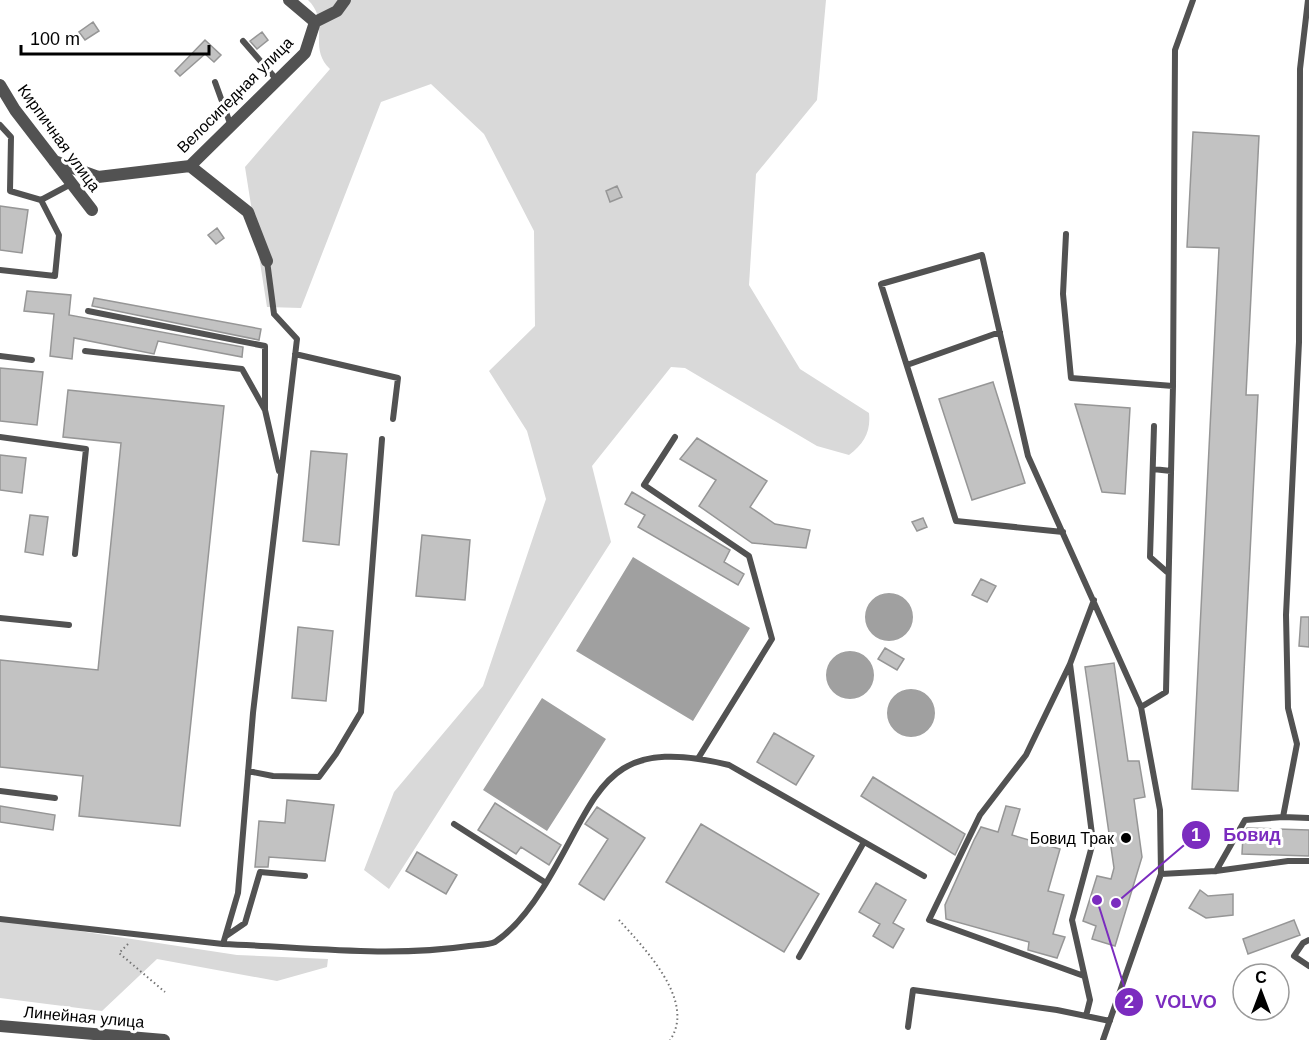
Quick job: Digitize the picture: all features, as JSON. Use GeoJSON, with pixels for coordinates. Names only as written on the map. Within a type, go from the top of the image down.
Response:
{"type":"FeatureCollection","features":[{"type":"Feature","properties":{"kind":"street"},"geometry":{"type":"LineString","coordinates":[[289,0],[315,22],[337,11],[345,0]]}},
{"type":"Feature","properties":{"kind":"street","name":"Велосипедная улица"},"geometry":{"type":"LineString","coordinates":[[54,161],[98,177],[190,166],[305,53],[315,22]]}},
{"type":"Feature","properties":{"kind":"street","name":"Кирпичная улица"},"geometry":{"type":"LineString","coordinates":[[0,85],[92,210]]}},
{"type":"Feature","properties":{"kind":"street"},"geometry":{"type":"LineString","coordinates":[[190,166],[248,212],[267,261]]}},
{"type":"Feature","properties":{"kind":"street","name":"Линейная улица"},"geometry":{"type":"LineString","coordinates":[[0,1026],[164,1040]]}},
{"type":"Feature","properties":{"kind":"lane"},"geometry":{"type":"LineString","coordinates":[[1141,706],[1166,692],[1173,386],[1175,50],[1193,0]]}},
{"type":"Feature","properties":{"kind":"lane"},"geometry":{"type":"LineString","coordinates":[[1283,817],[1297,744],[1288,708],[1286,615],[1299,342],[1300,69],[1308,0]]}},
{"type":"Feature","properties":{"kind":"lane"},"geometry":{"type":"LineString","coordinates":[[243,41],[278,80]]}},
{"type":"Feature","properties":{"kind":"lane"},"geometry":{"type":"LineString","coordinates":[[215,82],[231,127]]}},
{"type":"Feature","properties":{"kind":"lane"},"geometry":{"type":"LineString","coordinates":[[0,125],[11,137],[10,191],[41,200],[72,184]]}},
{"type":"Feature","properties":{"kind":"lane"},"geometry":{"type":"LineString","coordinates":[[0,270],[55,276],[59,234],[41,200]]}},
{"type":"Feature","properties":{"kind":"lane"},"geometry":{"type":"LineString","coordinates":[[1066,234],[1063,294],[1071,378],[1173,386]]}},
{"type":"Feature","properties":{"kind":"lane"},"geometry":{"type":"LineString","coordinates":[[1063,532],[956,521],[881,284],[982,255],[1028,456],[1063,532],[1094,600],[1141,706],[1160,810],[1161,874],[1103,1040]]}},
{"type":"Feature","properties":{"kind":"lane"},"geometry":{"type":"LineString","coordinates":[[223,944],[238,893],[248,771],[297,339],[274,314],[267,261]]}},
{"type":"Feature","properties":{"kind":"lane"},"geometry":{"type":"LineString","coordinates":[[88,311],[265,346],[265,410],[281,478]]}},
{"type":"Feature","properties":{"kind":"lane"},"geometry":{"type":"LineString","coordinates":[[907,365],[1000,332]]}},
{"type":"Feature","properties":{"kind":"lane"},"geometry":{"type":"LineString","coordinates":[[85,351],[242,369],[265,410]]}},
{"type":"Feature","properties":{"kind":"lane"},"geometry":{"type":"LineString","coordinates":[[295,354],[398,378],[393,419]]}},
{"type":"Feature","properties":{"kind":"lane"},"geometry":{"type":"LineString","coordinates":[[0,356],[32,360]]}},
{"type":"Feature","properties":{"kind":"lane"},"geometry":{"type":"LineString","coordinates":[[1154,426],[1150,557],[1167,572]]}},
{"type":"Feature","properties":{"kind":"lane"},"geometry":{"type":"LineString","coordinates":[[0,437],[86,449],[75,554]]}},
{"type":"Feature","properties":{"kind":"lane"},"geometry":{"type":"LineString","coordinates":[[675,437],[644,485],[749,556],[772,639],[699,757]]}},
{"type":"Feature","properties":{"kind":"lane"},"geometry":{"type":"LineString","coordinates":[[248,771],[273,776],[319,777],[361,712],[382,439]]}},
{"type":"Feature","properties":{"kind":"lane"},"geometry":{"type":"LineString","coordinates":[[1153,470],[1171,471]]}},
{"type":"Feature","properties":{"kind":"lane"},"geometry":{"type":"LineString","coordinates":[[1084,976],[929,920],[980,815],[1026,755],[1070,664],[1094,600]]}},
{"type":"Feature","properties":{"kind":"lane"},"geometry":{"type":"LineString","coordinates":[[0,618],[69,625]]}},
{"type":"Feature","properties":{"kind":"lane"},"geometry":{"type":"LineString","coordinates":[[1070,664],[1094,842],[1072,920],[1090,1000],[1086,1016]]}},
{"type":"Feature","properties":{"kind":"lane"},"geometry":{"type":"LineString","coordinates":[[0,920],[223,944],[430,952],[494,942],[530,910],[598,790],[624,766],[652,757],[699,757],[729,765],[924,876]]}},
{"type":"Feature","properties":{"kind":"lane"},"geometry":{"type":"LineString","coordinates":[[0,791],[55,798]]}},
{"type":"Feature","properties":{"kind":"lane"},"geometry":{"type":"LineString","coordinates":[[1216,871],[1245,820],[1283,817],[1309,818]]}},
{"type":"Feature","properties":{"kind":"lane"},"geometry":{"type":"LineString","coordinates":[[454,824],[546,883]]}},
{"type":"Feature","properties":{"kind":"lane"},"geometry":{"type":"LineString","coordinates":[[799,957],[864,842]]}},
{"type":"Feature","properties":{"kind":"lane"},"geometry":{"type":"LineString","coordinates":[[1161,874],[1216,871],[1288,861],[1309,861]]}},
{"type":"Feature","properties":{"kind":"lane"},"geometry":{"type":"LineString","coordinates":[[225,937],[245,923],[260,872],[305,876]]}},
{"type":"Feature","properties":{"kind":"lane"},"geometry":{"type":"LineString","coordinates":[[1309,940],[1303,943],[1294,956],[1309,966]]}},
{"type":"Feature","properties":{"kind":"lane"},"geometry":{"type":"LineString","coordinates":[[908,1027],[913,990],[1110,1021]]}},
{"type":"Feature","properties":{"kind":"path"},"geometry":{"type":"LineString","coordinates":[[619,920],[659,965],[679,1011],[670,1040]]}},
{"type":"Feature","properties":{"kind":"path"},"geometry":{"type":"LineString","coordinates":[[136,935],[119,953],[165,992]]}},
{"type":"Feature","properties":{"kind":"shaded area"},"geometry":{"type":"Polygon","coordinates":[[[308,0],[826,0],[817,100],[756,174],[749,285],[800,369],[869,413],[868,432],[859,446],[849,455],[817,446],[685,368],[671,367],[592,466],[611,542],[389,889],[364,870],[394,792],[483,686],[546,499],[527,431],[489,371],[535,326],[534,231],[484,134],[431,84],[381,102],[301,308],[267,307],[245,167],[330,69],[323,61],[320,52],[318,17],[315,8],[308,0]]]}},
{"type":"Feature","properties":{"kind":"shaded area"},"geometry":{"type":"Polygon","coordinates":[[[633,557],[750,628],[693,721],[576,651],[633,557]]]}},
{"type":"Feature","properties":{"kind":"shaded area"},"geometry":{"type":"Polygon","coordinates":[[[884,593],[894,593],[906,600],[913,612],[913,622],[906,634],[894,641],[884,641],[869,630],[865,622],[865,612],[876,597],[884,593]]]}},
{"type":"Feature","properties":{"kind":"shaded area"},"geometry":{"type":"Polygon","coordinates":[[[845,651],[855,651],[870,661],[874,675],[873,684],[864,695],[855,699],[845,699],[830,689],[826,680],[826,670],[836,655],[845,651]]]}},
{"type":"Feature","properties":{"kind":"shaded area"},"geometry":{"type":"Polygon","coordinates":[[[906,689],[916,689],[928,696],[935,708],[935,718],[928,730],[916,737],[906,737],[891,726],[887,718],[887,708],[898,693],[906,689]]]}},
{"type":"Feature","properties":{"kind":"shaded area"},"geometry":{"type":"Polygon","coordinates":[[[542,698],[606,739],[547,831],[483,790],[542,698]]]}},
{"type":"Feature","properties":{"kind":"shaded area"},"geometry":{"type":"Polygon","coordinates":[[[0,919],[237,955],[328,959],[327,967],[277,981],[157,959],[102,1011],[0,998],[0,919]]]}},
{"type":"Feature","properties":{"kind":"building"},"geometry":{"type":"Polygon","coordinates":[[[93,22],[99,31],[85,40],[79,32],[93,22]]]}},
{"type":"Feature","properties":{"kind":"building"},"geometry":{"type":"Polygon","coordinates":[[[262,32],[268,40],[257,49],[250,41],[262,32]]]}},
{"type":"Feature","properties":{"kind":"building"},"geometry":{"type":"Polygon","coordinates":[[[205,40],[221,55],[214,62],[205,54],[180,76],[175,71],[205,40]]]}},
{"type":"Feature","properties":{"kind":"building"},"geometry":{"type":"Polygon","coordinates":[[[1193,132],[1259,136],[1246,395],[1258,395],[1238,791],[1192,789],[1219,248],[1187,247],[1193,132]]]}},
{"type":"Feature","properties":{"kind":"building"},"geometry":{"type":"Polygon","coordinates":[[[617,186],[622,197],[610,202],[606,191],[617,186]]]}},
{"type":"Feature","properties":{"kind":"building"},"geometry":{"type":"Polygon","coordinates":[[[0,206],[28,210],[22,253],[0,250],[0,206]]]}},
{"type":"Feature","properties":{"kind":"building"},"geometry":{"type":"Polygon","coordinates":[[[217,228],[224,238],[216,244],[208,235],[217,228]]]}},
{"type":"Feature","properties":{"kind":"building"},"geometry":{"type":"Polygon","coordinates":[[[27,291],[71,295],[69,315],[243,347],[242,357],[158,341],[154,354],[74,338],[72,359],[50,356],[54,314],[24,311],[27,291]]]}},
{"type":"Feature","properties":{"kind":"building"},"geometry":{"type":"Polygon","coordinates":[[[94,298],[261,329],[259,340],[92,306],[94,298]]]}},
{"type":"Feature","properties":{"kind":"building"},"geometry":{"type":"Polygon","coordinates":[[[0,368],[43,372],[37,425],[0,421],[0,368]]]}},
{"type":"Feature","properties":{"kind":"building"},"geometry":{"type":"Polygon","coordinates":[[[993,382],[1025,483],[972,500],[939,399],[993,382]]]}},
{"type":"Feature","properties":{"kind":"building"},"geometry":{"type":"Polygon","coordinates":[[[68,390],[224,406],[180,826],[79,816],[83,776],[0,767],[0,660],[98,670],[121,443],[63,437],[68,390]]]}},
{"type":"Feature","properties":{"kind":"building"},"geometry":{"type":"Polygon","coordinates":[[[1075,404],[1130,408],[1125,494],[1102,492],[1075,404]]]}},
{"type":"Feature","properties":{"kind":"building"},"geometry":{"type":"Polygon","coordinates":[[[697,438],[767,481],[750,507],[775,524],[810,530],[806,548],[752,543],[699,506],[716,480],[680,459],[697,438]]]}},
{"type":"Feature","properties":{"kind":"building"},"geometry":{"type":"Polygon","coordinates":[[[311,451],[347,454],[339,545],[303,541],[311,451]]]}},
{"type":"Feature","properties":{"kind":"building"},"geometry":{"type":"Polygon","coordinates":[[[0,455],[26,458],[22,493],[0,490],[0,455]]]}},
{"type":"Feature","properties":{"kind":"building"},"geometry":{"type":"Polygon","coordinates":[[[632,492],[730,550],[724,562],[744,574],[738,585],[638,527],[645,515],[625,504],[632,492]]]}},
{"type":"Feature","properties":{"kind":"building"},"geometry":{"type":"Polygon","coordinates":[[[30,515],[48,517],[43,555],[25,552],[30,515]]]}},
{"type":"Feature","properties":{"kind":"building"},"geometry":{"type":"Polygon","coordinates":[[[923,518],[927,527],[917,531],[912,522],[923,518]]]}},
{"type":"Feature","properties":{"kind":"building"},"geometry":{"type":"Polygon","coordinates":[[[422,535],[470,540],[465,600],[416,596],[422,535]]]}},
{"type":"Feature","properties":{"kind":"building"},"geometry":{"type":"Polygon","coordinates":[[[981,579],[996,586],[987,602],[972,595],[981,579]]]}},
{"type":"Feature","properties":{"kind":"building"},"geometry":{"type":"Polygon","coordinates":[[[1301,617],[1309,617],[1309,647],[1299,646],[1301,617]]]}},
{"type":"Feature","properties":{"kind":"building"},"geometry":{"type":"Polygon","coordinates":[[[298,627],[333,631],[326,701],[292,698],[298,627]]]}},
{"type":"Feature","properties":{"kind":"building"},"geometry":{"type":"Polygon","coordinates":[[[885,648],[904,659],[897,670],[878,659],[885,648]]]}},
{"type":"Feature","properties":{"kind":"building"},"geometry":{"type":"Polygon","coordinates":[[[1114,663],[1128,761],[1139,761],[1145,797],[1134,799],[1142,857],[1115,946],[1092,939],[1096,926],[1083,921],[1097,876],[1111,879],[1114,868],[1085,667],[1114,663]]]}},
{"type":"Feature","properties":{"kind":"building"},"geometry":{"type":"Polygon","coordinates":[[[774,733],[814,756],[796,785],[757,762],[774,733]]]}},
{"type":"Feature","properties":{"kind":"building"},"geometry":{"type":"Polygon","coordinates":[[[873,777],[965,834],[955,855],[861,796],[873,777]]]}},
{"type":"Feature","properties":{"kind":"building"},"geometry":{"type":"Polygon","coordinates":[[[287,800],[334,805],[325,861],[269,857],[268,867],[255,867],[259,821],[285,823],[287,800]]]}},
{"type":"Feature","properties":{"kind":"building"},"geometry":{"type":"Polygon","coordinates":[[[495,803],[561,845],[549,865],[521,847],[516,854],[478,830],[495,803]]]}},
{"type":"Feature","properties":{"kind":"building"},"geometry":{"type":"Polygon","coordinates":[[[0,806],[55,815],[53,830],[0,822],[0,806]]]}},
{"type":"Feature","properties":{"kind":"building"},"geometry":{"type":"Polygon","coordinates":[[[1006,806],[1020,809],[1012,835],[1060,849],[1048,891],[1064,895],[1053,934],[1065,937],[1057,958],[1028,950],[1029,942],[946,919],[945,905],[974,840],[981,827],[998,832],[1006,806]]]}},
{"type":"Feature","properties":{"kind":"building"},"geometry":{"type":"Polygon","coordinates":[[[597,807],[645,838],[604,900],[579,884],[608,839],[585,824],[597,807]]]}},
{"type":"Feature","properties":{"kind":"building"},"geometry":{"type":"Polygon","coordinates":[[[701,824],[819,894],[784,952],[666,882],[701,824]]]}},
{"type":"Feature","properties":{"kind":"building"},"geometry":{"type":"Polygon","coordinates":[[[1247,828],[1309,830],[1309,856],[1242,854],[1243,835],[1247,828]]]}},
{"type":"Feature","properties":{"kind":"building"},"geometry":{"type":"Polygon","coordinates":[[[417,852],[457,875],[446,894],[406,871],[417,852]]]}},
{"type":"Feature","properties":{"kind":"building"},"geometry":{"type":"Polygon","coordinates":[[[876,883],[906,900],[893,923],[904,929],[893,948],[873,936],[880,924],[859,912],[876,883]]]}},
{"type":"Feature","properties":{"kind":"building"},"geometry":{"type":"Polygon","coordinates":[[[1200,890],[1208,896],[1233,894],[1233,915],[1206,918],[1189,908],[1200,890]]]}},
{"type":"Feature","properties":{"kind":"building"},"geometry":{"type":"Polygon","coordinates":[[[1294,920],[1300,935],[1248,954],[1243,939],[1294,920]]]}},
{"type":"Feature","properties":{"kind":"place","name":"Бовид Трак"},"geometry":{"type":"Point","coordinates":[1126,838]}},
{"type":"Feature","properties":{"kind":"place","name":"VOLVO"},"geometry":{"type":"Point","coordinates":[1097,900]}},
{"type":"Feature","properties":{"kind":"place","name":"Бовид"},"geometry":{"type":"Point","coordinates":[1116,903]}}]}
